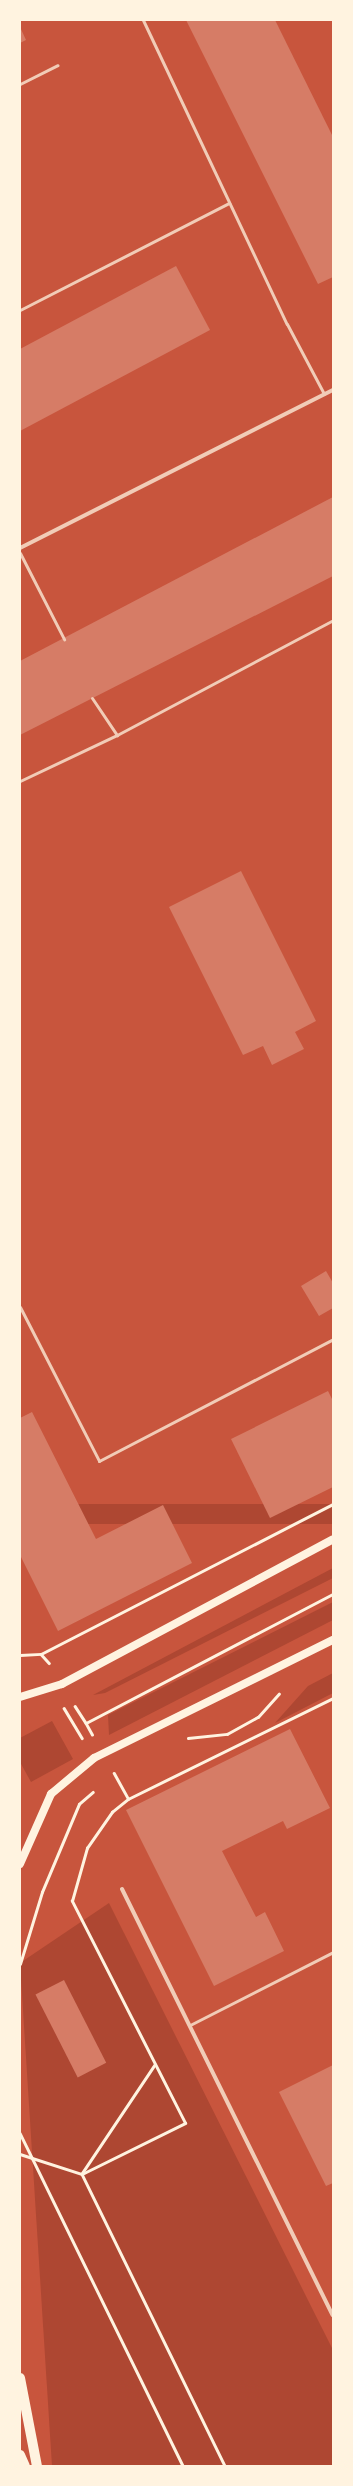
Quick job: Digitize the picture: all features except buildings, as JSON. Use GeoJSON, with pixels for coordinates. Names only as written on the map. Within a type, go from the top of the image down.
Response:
{"type":"FeatureCollection","features":[{"type":"Feature","properties":{"kind":"main road"},"geometry":{"type":"LineString","coordinates":[[20,1697],[62,1684],[333,1539]]}},
{"type":"Feature","properties":{"kind":"main road"},"geometry":{"type":"LineString","coordinates":[[20,1864],[51,1794],[94,1758],[333,1640]]}},
{"type":"Feature","properties":{"kind":"main road"},"geometry":{"type":"LineString","coordinates":[[20,2378],[37,2466]]}},
{"type":"Feature","properties":{"kind":"main road"},"geometry":{"type":"LineString","coordinates":[[20,2455],[25,2466]]}},
{"type":"Feature","properties":{"kind":"street"},"geometry":{"type":"LineString","coordinates":[[20,548],[333,390]]}},
{"type":"Feature","properties":{"kind":"street"},"geometry":{"type":"LineString","coordinates":[[122,1889],[333,2315]]}},
{"type":"Feature","properties":{"kind":"lane"},"geometry":{"type":"LineString","coordinates":[[143,20],[229,203],[324,394]]}},
{"type":"Feature","properties":{"kind":"lane"},"geometry":{"type":"LineString","coordinates":[[20,84],[58,66]]}},
{"type":"Feature","properties":{"kind":"lane"},"geometry":{"type":"LineString","coordinates":[[20,310],[229,203]]}},
{"type":"Feature","properties":{"kind":"lane"},"geometry":{"type":"LineString","coordinates":[[20,554],[64,639]]}},
{"type":"Feature","properties":{"kind":"lane"},"geometry":{"type":"LineString","coordinates":[[20,781],[117,735],[333,620]]}},
{"type":"Feature","properties":{"kind":"lane"},"geometry":{"type":"LineString","coordinates":[[92,698],[117,735]]}},
{"type":"Feature","properties":{"kind":"lane"},"geometry":{"type":"LineString","coordinates":[[20,1307],[99,1461],[333,1339]]}},
{"type":"Feature","properties":{"kind":"lane"},"geometry":{"type":"LineString","coordinates":[[190,2025],[333,1952]]}},
{"type":"Feature","properties":{"kind":"path"},"geometry":{"type":"LineString","coordinates":[[20,1655],[41,1654],[333,1504]]}},
{"type":"Feature","properties":{"kind":"path"},"geometry":{"type":"LineString","coordinates":[[75,1706],[86,1722],[333,1594]]}},
{"type":"Feature","properties":{"kind":"path"},"geometry":{"type":"LineString","coordinates":[[41,1654],[52,1667]]}},
{"type":"Feature","properties":{"kind":"path"},"geometry":{"type":"LineString","coordinates":[[20,2154],[82,2174],[185,2123],[72,1902],[87,1848],[112,1812],[128,1799],[333,1698]]}},
{"type":"Feature","properties":{"kind":"path"},"geometry":{"type":"LineString","coordinates":[[66,1712],[84,1742]]}},
{"type":"Feature","properties":{"kind":"path"},"geometry":{"type":"LineString","coordinates":[[112,1770],[128,1799]]}},
{"type":"Feature","properties":{"kind":"path"},"geometry":{"type":"LineString","coordinates":[[20,1964],[42,1892],[79,1804],[95,1790]]}},
{"type":"Feature","properties":{"kind":"path"},"geometry":{"type":"LineString","coordinates":[[82,2174],[155,2065]]}},
{"type":"Feature","properties":{"kind":"path"},"geometry":{"type":"LineString","coordinates":[[20,2133],[183,2466]]}},
{"type":"Feature","properties":{"kind":"path"},"geometry":{"type":"LineString","coordinates":[[82,2174],[225,2466]]}},
{"type":"Feature","properties":{"kind":"shaded area"},"geometry":{"type":"Polygon","coordinates":[[[20,1504],[333,1504],[333,1524],[20,1524],[20,1504]]]}},
{"type":"Feature","properties":{"kind":"shaded area"},"geometry":{"type":"Polygon","coordinates":[[[333,1568],[333,1578],[105,1693],[93,1695],[333,1568]]]}},
{"type":"Feature","properties":{"kind":"shaded area"},"geometry":{"type":"Polygon","coordinates":[[[333,1602],[333,1620],[109,1735],[108,1715],[333,1602]]]}},
{"type":"Feature","properties":{"kind":"shaded area"},"geometry":{"type":"Polygon","coordinates":[[[333,1673],[333,1693],[275,1723],[308,1686],[333,1673]]]}},
{"type":"Feature","properties":{"kind":"shaded area"},"geometry":{"type":"Polygon","coordinates":[[[52,1721],[73,1759],[31,1782],[20,1762],[20,1738],[52,1721]]]}},
{"type":"Feature","properties":{"kind":"shaded area"},"geometry":{"type":"Polygon","coordinates":[[[109,1903],[333,2350],[333,2466],[52,2466],[20,1963],[109,1903]]]}}]}
